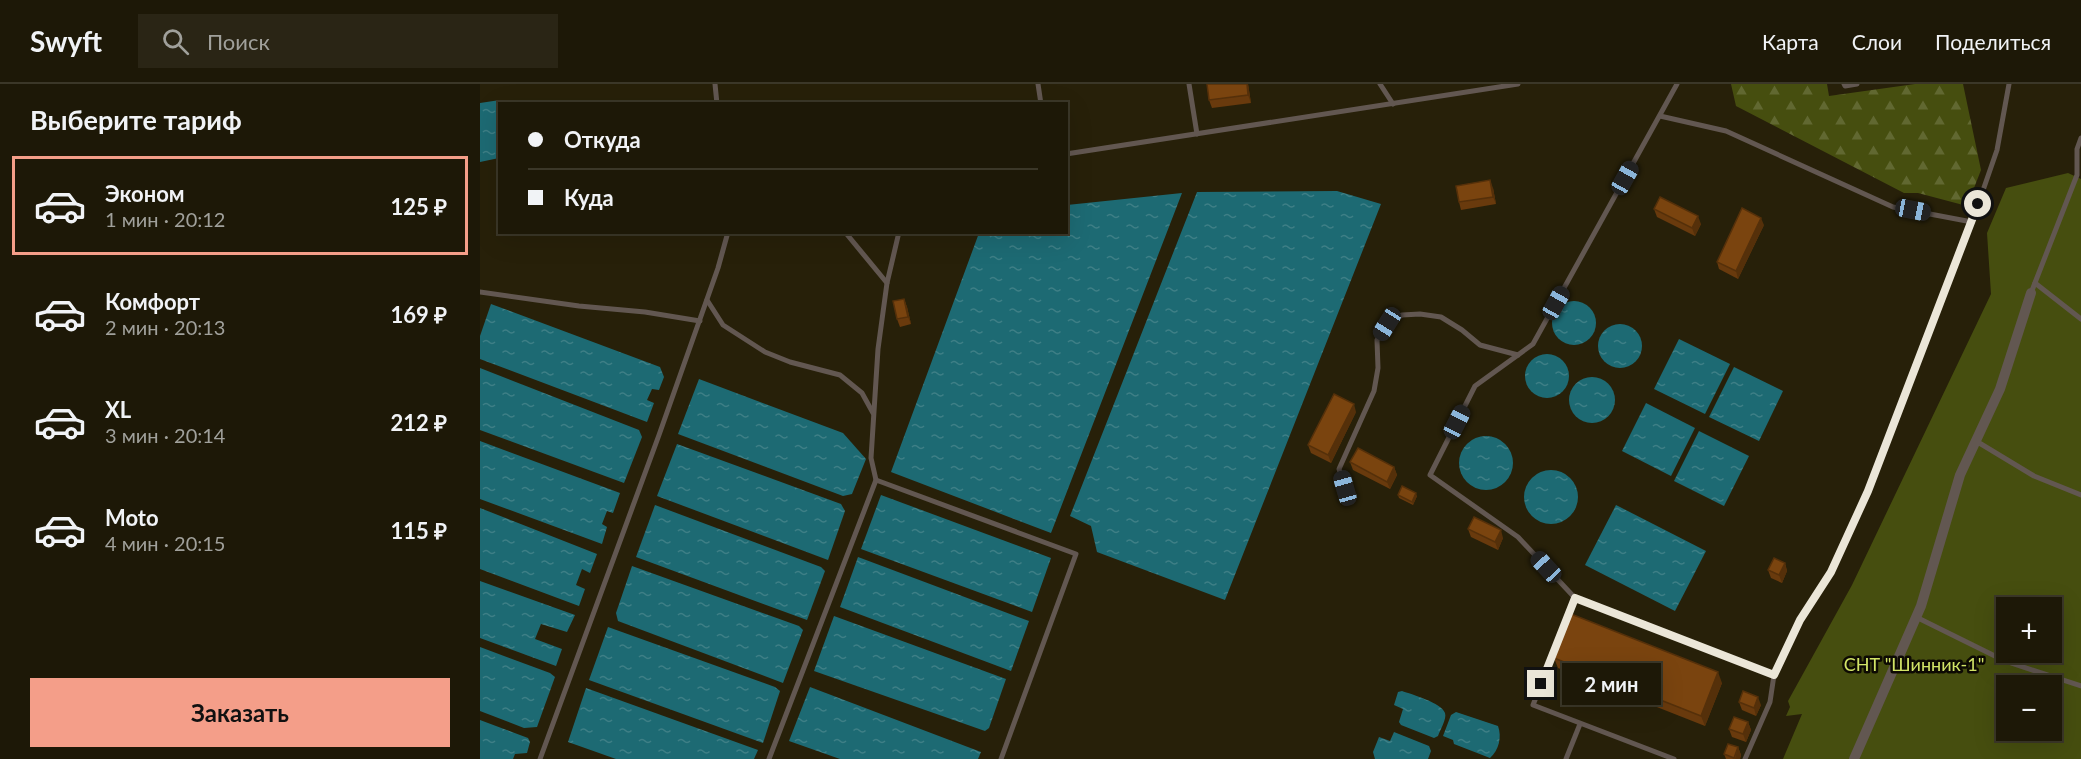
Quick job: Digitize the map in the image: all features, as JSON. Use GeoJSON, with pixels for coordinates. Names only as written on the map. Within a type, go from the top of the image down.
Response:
{"type":"FeatureCollection","features":[{"type":"Feature","properties":{"kind":"street"},"geometry":{"type":"LineString","coordinates":[[1854,759],[1916,617],[1960,475],[2000,389],[2033,288]]}},
{"type":"Feature","properties":{"kind":"lane"},"geometry":{"type":"LineString","coordinates":[[715,84],[717,102]]}},
{"type":"Feature","properties":{"kind":"lane"},"geometry":{"type":"LineString","coordinates":[[1038,84],[1041,102]]}},
{"type":"Feature","properties":{"kind":"lane"},"geometry":{"type":"LineString","coordinates":[[1189,84],[1197,134]]}},
{"type":"Feature","properties":{"kind":"lane"},"geometry":{"type":"LineString","coordinates":[[1380,84],[1393,104]]}},
{"type":"Feature","properties":{"kind":"lane"},"geometry":{"type":"LineString","coordinates":[[1068,154],[1518,84]]}},
{"type":"Feature","properties":{"kind":"lane"},"geometry":{"type":"LineString","coordinates":[[1677,84],[1533,344],[1475,387],[1430,475],[1518,537],[1575,598],[1774,675]]}},
{"type":"Feature","properties":{"kind":"lane"},"geometry":{"type":"LineString","coordinates":[[1844,84],[1845,86],[1857,84]]}},
{"type":"Feature","properties":{"kind":"lane"},"geometry":{"type":"LineString","coordinates":[[1745,759],[1770,702],[1774,675],[1800,620],[1831,572],[1868,491],[1972,222],[1997,150],[2009,84]]}},
{"type":"Feature","properties":{"kind":"lane"},"geometry":{"type":"LineString","coordinates":[[1660,116],[1726,131],[1893,207],[1972,222]]}},
{"type":"Feature","properties":{"kind":"lane"},"geometry":{"type":"LineString","coordinates":[[2081,138],[2077,149],[2077,175],[2033,288],[2081,319]]}},
{"type":"Feature","properties":{"kind":"lane"},"geometry":{"type":"LineString","coordinates":[[540,759],[700,321],[727,234]]}},
{"type":"Feature","properties":{"kind":"lane"},"geometry":{"type":"LineString","coordinates":[[847,234],[887,283]]}},
{"type":"Feature","properties":{"kind":"lane"},"geometry":{"type":"LineString","coordinates":[[769,759],[876,480],[871,458],[878,349],[887,283],[899,234]]}},
{"type":"Feature","properties":{"kind":"lane"},"geometry":{"type":"LineString","coordinates":[[480,292],[700,321]]}},
{"type":"Feature","properties":{"kind":"lane"},"geometry":{"type":"LineString","coordinates":[[707,300],[723,325],[765,352],[790,362],[840,375],[862,393],[874,415]]}},
{"type":"Feature","properties":{"kind":"lane"},"geometry":{"type":"LineString","coordinates":[[1345,488],[1339,469],[1374,391],[1378,368],[1377,340],[1387,324],[1402,315],[1419,314],[1441,317],[1480,345],[1518,355]]}},
{"type":"Feature","properties":{"kind":"lane"},"geometry":{"type":"LineString","coordinates":[[1976,441],[2034,476],[2081,495]]}},
{"type":"Feature","properties":{"kind":"lane"},"geometry":{"type":"LineString","coordinates":[[876,480],[1076,554],[1001,759]]}},
{"type":"Feature","properties":{"kind":"lane"},"geometry":{"type":"LineString","coordinates":[[1575,598],[1533,705],[1674,759]]}},
{"type":"Feature","properties":{"kind":"lane"},"geometry":{"type":"LineString","coordinates":[[1916,617],[2005,661],[2081,686]]}},
{"type":"Feature","properties":{"kind":"lane"},"geometry":{"type":"LineString","coordinates":[[1566,759],[1580,724]]}},
{"type":"Feature","properties":{"kind":"green space"},"geometry":{"type":"Polygon","coordinates":[[[1731,84],[1827,84],[1829,96],[1915,84],[1963,84],[1981,170],[1967,206],[1918,193],[1904,193],[1736,106],[1731,84]]]}},
{"type":"Feature","properties":{"kind":"green space","name":"СНТ \"Шинник-1\""},"geometry":{"type":"Polygon","coordinates":[[[2068,173],[2081,179],[2081,759],[1783,759],[1802,714],[1786,716],[1790,707],[1788,701],[1852,585],[1991,294],[1987,233],[2006,188],[2068,173]]]}},
{"type":"Feature","properties":{"kind":"water"},"geometry":{"type":"Polygon","coordinates":[[[500,100],[498,102],[498,158],[480,162],[480,103],[500,100]]]}},
{"type":"Feature","properties":{"kind":"water"},"geometry":{"type":"Polygon","coordinates":[[[1337,191],[1381,204],[1225,600],[1097,552],[1091,526],[1070,516],[1197,192],[1337,191]]]}},
{"type":"Feature","properties":{"kind":"water"},"geometry":{"type":"Polygon","coordinates":[[[1182,193],[1051,533],[891,472],[979,234],[1068,234],[1068,205],[1182,193]]]}},
{"type":"Feature","properties":{"kind":"water"},"geometry":{"type":"Polygon","coordinates":[[[1574,301],[1590,307],[1596,323],[1590,339],[1574,345],[1558,339],[1552,323],[1558,307],[1574,301]]]}},
{"type":"Feature","properties":{"kind":"water"},"geometry":{"type":"Polygon","coordinates":[[[491,304],[660,367],[664,377],[659,390],[652,389],[647,400],[654,403],[647,422],[480,359],[480,336],[491,304]]]}},
{"type":"Feature","properties":{"kind":"water"},"geometry":{"type":"Polygon","coordinates":[[[1620,324],[1629,325],[1636,330],[1641,337],[1641,355],[1636,362],[1629,367],[1620,368],[1611,367],[1604,362],[1599,355],[1598,346],[1599,337],[1604,330],[1611,325],[1620,324]]]}},
{"type":"Feature","properties":{"kind":"water"},"geometry":{"type":"Polygon","coordinates":[[[1679,339],[1730,364],[1705,414],[1654,389],[1679,339]]]}},
{"type":"Feature","properties":{"kind":"water"},"geometry":{"type":"Polygon","coordinates":[[[1547,354],[1562,361],[1569,376],[1562,391],[1547,398],[1532,391],[1525,376],[1532,361],[1547,354]]]}},
{"type":"Feature","properties":{"kind":"water"},"geometry":{"type":"Polygon","coordinates":[[[1734,367],[1783,391],[1759,441],[1709,417],[1734,367]]]}},
{"type":"Feature","properties":{"kind":"water"},"geometry":{"type":"Polygon","coordinates":[[[480,368],[639,430],[642,437],[624,483],[480,430],[480,368]]]}},
{"type":"Feature","properties":{"kind":"water"},"geometry":{"type":"Polygon","coordinates":[[[1592,377],[1608,384],[1615,400],[1608,416],[1592,423],[1576,416],[1569,400],[1576,384],[1592,377]]]}},
{"type":"Feature","properties":{"kind":"water"},"geometry":{"type":"Polygon","coordinates":[[[699,379],[843,433],[866,459],[852,494],[843,496],[678,434],[699,379]]]}},
{"type":"Feature","properties":{"kind":"water"},"geometry":{"type":"Polygon","coordinates":[[[1646,403],[1695,428],[1671,476],[1622,451],[1646,403]]]}},
{"type":"Feature","properties":{"kind":"water"},"geometry":{"type":"Polygon","coordinates":[[[1699,431],[1749,456],[1724,506],[1674,481],[1699,431]]]}},
{"type":"Feature","properties":{"kind":"water"},"geometry":{"type":"Polygon","coordinates":[[[1481,436],[1491,436],[1501,440],[1509,448],[1513,463],[1509,478],[1501,486],[1491,490],[1481,490],[1471,486],[1463,478],[1459,468],[1459,458],[1463,448],[1471,440],[1481,436]]]}},
{"type":"Feature","properties":{"kind":"water"},"geometry":{"type":"Polygon","coordinates":[[[480,441],[620,493],[613,513],[607,511],[602,524],[607,527],[602,544],[480,499],[480,441]]]}},
{"type":"Feature","properties":{"kind":"water"},"geometry":{"type":"Polygon","coordinates":[[[677,444],[841,504],[845,511],[828,560],[657,496],[677,444]]]}},
{"type":"Feature","properties":{"kind":"water"},"geometry":{"type":"Polygon","coordinates":[[[1546,470],[1556,470],[1566,474],[1574,482],[1578,497],[1574,512],[1566,520],[1556,524],[1546,524],[1536,520],[1528,512],[1524,502],[1524,492],[1528,482],[1536,474],[1546,470]]]}},
{"type":"Feature","properties":{"kind":"water"},"geometry":{"type":"Polygon","coordinates":[[[881,495],[1051,558],[1032,612],[861,549],[881,495]]]}},
{"type":"Feature","properties":{"kind":"water"},"geometry":{"type":"Polygon","coordinates":[[[655,505],[821,567],[825,571],[807,620],[636,557],[655,505]]]}},
{"type":"Feature","properties":{"kind":"water"},"geometry":{"type":"Polygon","coordinates":[[[1616,505],[1706,551],[1675,611],[1585,565],[1616,505]]]}},
{"type":"Feature","properties":{"kind":"water"},"geometry":{"type":"Polygon","coordinates":[[[480,508],[597,554],[590,573],[582,569],[576,585],[585,589],[579,606],[480,569],[480,508]]]}},
{"type":"Feature","properties":{"kind":"water"},"geometry":{"type":"Polygon","coordinates":[[[858,557],[1029,621],[1011,671],[840,607],[858,557]]]}},
{"type":"Feature","properties":{"kind":"water"},"geometry":{"type":"Polygon","coordinates":[[[632,566],[799,626],[803,630],[783,683],[618,621],[616,613],[632,566]]]}},
{"type":"Feature","properties":{"kind":"water"},"geometry":{"type":"Polygon","coordinates":[[[480,581],[575,615],[567,632],[541,624],[535,639],[562,649],[556,666],[480,638],[480,581]]]}},
{"type":"Feature","properties":{"kind":"water"},"geometry":{"type":"Polygon","coordinates":[[[834,616],[1006,679],[989,728],[985,731],[814,671],[834,616]]]}},
{"type":"Feature","properties":{"kind":"water"},"geometry":{"type":"Polygon","coordinates":[[[608,627],[775,687],[780,691],[763,743],[589,680],[608,627]]]}},
{"type":"Feature","properties":{"kind":"water"},"geometry":{"type":"Polygon","coordinates":[[[480,647],[550,673],[555,677],[537,727],[524,728],[480,711],[480,647]]]}},
{"type":"Feature","properties":{"kind":"water"},"geometry":{"type":"Polygon","coordinates":[[[810,687],[981,752],[978,759],[840,759],[789,741],[810,687]]]}},
{"type":"Feature","properties":{"kind":"water"},"geometry":{"type":"Polygon","coordinates":[[[586,688],[758,750],[754,759],[616,759],[568,742],[586,688]]]}},
{"type":"Feature","properties":{"kind":"water"},"geometry":{"type":"Polygon","coordinates":[[[1402,691],[1426,699],[1443,709],[1445,718],[1438,736],[1434,738],[1401,725],[1399,722],[1403,709],[1394,705],[1398,692],[1402,691]]]}},
{"type":"Feature","properties":{"kind":"water"},"geometry":{"type":"Polygon","coordinates":[[[1456,712],[1498,726],[1499,743],[1490,758],[1454,744],[1453,740],[1443,736],[1451,715],[1456,712]]]}},
{"type":"Feature","properties":{"kind":"water"},"geometry":{"type":"Polygon","coordinates":[[[480,720],[528,738],[530,742],[527,753],[515,754],[513,759],[480,759],[480,720]]]}},
{"type":"Feature","properties":{"kind":"water"},"geometry":{"type":"Polygon","coordinates":[[[1394,732],[1429,746],[1431,751],[1428,759],[1375,759],[1373,752],[1379,737],[1390,741],[1394,732]]]}},
{"type":"Feature","properties":{"kind":"building"},"geometry":{"type":"Polygon","coordinates":[[[1207,84],[1247,84],[1248,95],[1209,100],[1207,84]]]}},
{"type":"Feature","properties":{"kind":"building"},"geometry":{"type":"Polygon","coordinates":[[[1490,180],[1493,197],[1459,202],[1456,186],[1490,180]]]}},
{"type":"Feature","properties":{"kind":"building"},"geometry":{"type":"Polygon","coordinates":[[[1660,197],[1698,216],[1692,228],[1654,209],[1660,197]]]}},
{"type":"Feature","properties":{"kind":"building"},"geometry":{"type":"Polygon","coordinates":[[[1742,208],[1761,218],[1736,271],[1717,262],[1742,208]]]}},
{"type":"Feature","properties":{"kind":"building"},"geometry":{"type":"Polygon","coordinates":[[[904,299],[908,317],[897,319],[893,301],[904,299]]]}},
{"type":"Feature","properties":{"kind":"building"},"geometry":{"type":"Polygon","coordinates":[[[1334,394],[1354,404],[1328,455],[1308,445],[1334,394]]]}},
{"type":"Feature","properties":{"kind":"building"},"geometry":{"type":"Polygon","coordinates":[[[1358,448],[1394,467],[1387,482],[1350,462],[1358,448]]]}},
{"type":"Feature","properties":{"kind":"building"},"geometry":{"type":"Polygon","coordinates":[[[1402,486],[1416,493],[1412,502],[1398,495],[1402,486]]]}},
{"type":"Feature","properties":{"kind":"building"},"geometry":{"type":"Polygon","coordinates":[[[1474,517],[1501,530],[1495,542],[1468,529],[1474,517]]]}},
{"type":"Feature","properties":{"kind":"building"},"geometry":{"type":"Polygon","coordinates":[[[1774,558],[1785,563],[1779,575],[1768,570],[1774,558]]]}},
{"type":"Feature","properties":{"kind":"building"},"geometry":{"type":"Polygon","coordinates":[[[1571,614],[1718,672],[1701,716],[1554,658],[1571,614]]]}},
{"type":"Feature","properties":{"kind":"building"},"geometry":{"type":"Polygon","coordinates":[[[1743,691],[1758,697],[1754,708],[1739,702],[1743,691]]]}},
{"type":"Feature","properties":{"kind":"building"},"geometry":{"type":"Polygon","coordinates":[[[1734,717],[1748,722],[1743,734],[1729,729],[1734,717]]]}},
{"type":"Feature","properties":{"kind":"building"},"geometry":{"type":"Polygon","coordinates":[[[1728,744],[1738,747],[1734,758],[1724,754],[1728,744]]]}},
{"type":"Feature","properties":{"kind":"route"},"geometry":{"type":"LineString","coordinates":[[1541,684],[1575,598],[1774,675],[1800,620],[1831,572],[1868,491],[1978,204]]}}]}
